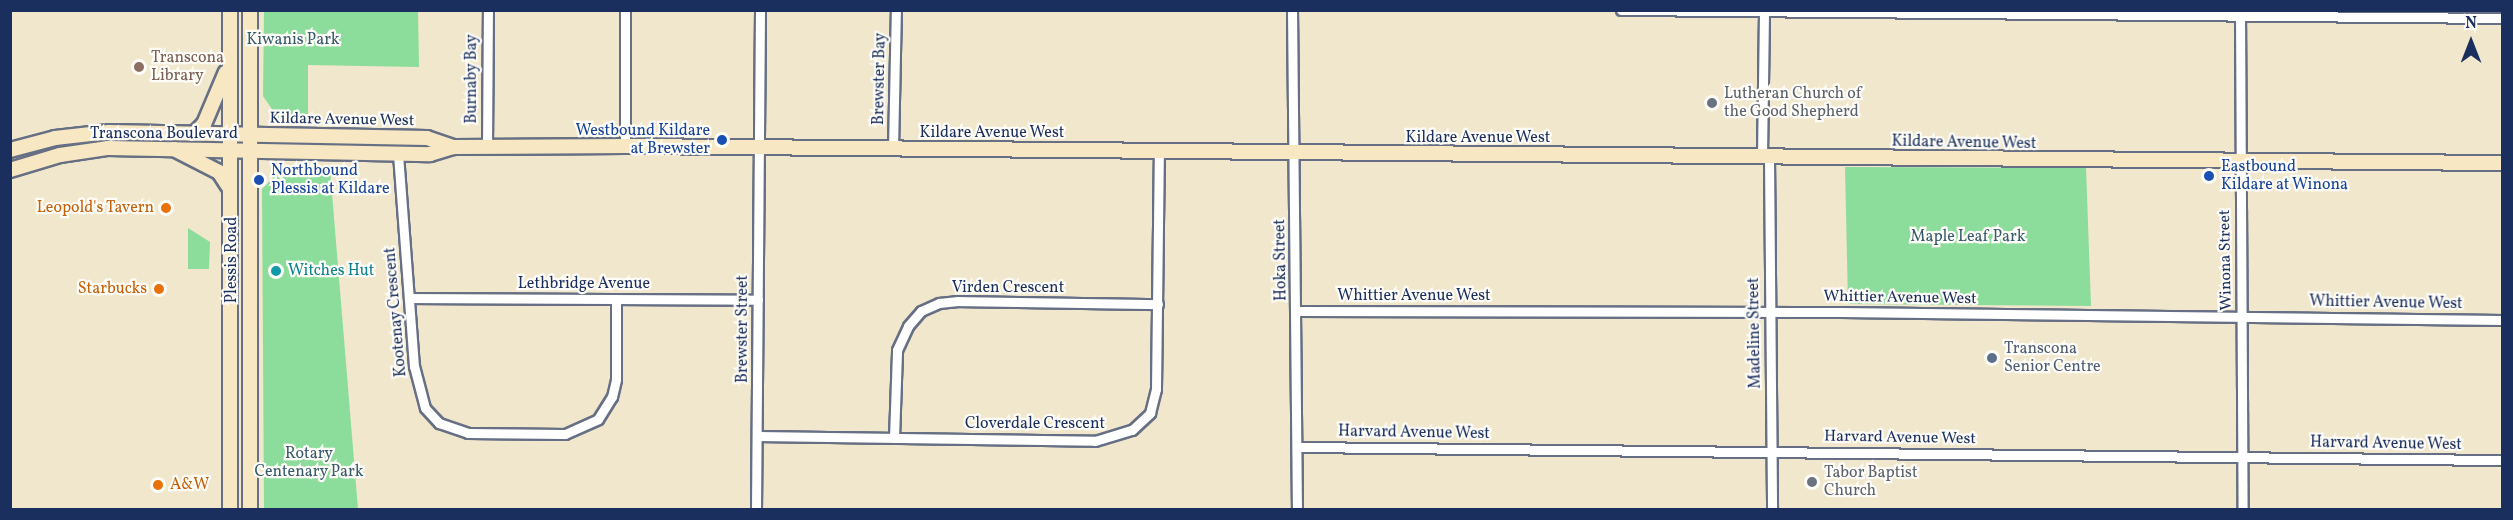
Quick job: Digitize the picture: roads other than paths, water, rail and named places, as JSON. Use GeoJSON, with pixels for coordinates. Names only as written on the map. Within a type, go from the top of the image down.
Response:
{"type":"FeatureCollection","features":[{"type":"Feature","properties":{"kind":"street","name":"Plessis Road"},"geometry":{"type":"LineString","coordinates":[[230,10],[228,134],[230,510]]}},
{"type":"Feature","properties":{"kind":"street","name":"Plessis Road"},"geometry":{"type":"LineString","coordinates":[[250,10],[248,135],[250,510]]}},
{"type":"Feature","properties":{"kind":"street","name":"Burnaby Bay"},"geometry":{"type":"LineString","coordinates":[[487,147],[488,10]]}},
{"type":"Feature","properties":{"kind":"street"},"geometry":{"type":"LineString","coordinates":[[625,10],[625,146]]}},
{"type":"Feature","properties":{"kind":"street"},"geometry":{"type":"LineString","coordinates":[[759,148],[760,10]]}},
{"type":"Feature","properties":{"kind":"street","name":"Brewster Bay"},"geometry":{"type":"LineString","coordinates":[[893,149],[896,10]]}},
{"type":"Feature","properties":{"kind":"street","name":"Hoka Street"},"geometry":{"type":"LineString","coordinates":[[1292,10],[1297,311],[1297,510]]}},
{"type":"Feature","properties":{"kind":"street"},"geometry":{"type":"LineString","coordinates":[[1621,10],[2240,12],[2502,18]]}},
{"type":"Feature","properties":{"kind":"street","name":"Madeline Street"},"geometry":{"type":"LineString","coordinates":[[1764,11],[1772,510]]}},
{"type":"Feature","properties":{"kind":"street","name":"Winona Street"},"geometry":{"type":"LineString","coordinates":[[2240,12],[2239,161],[2243,510]]}},
{"type":"Feature","properties":{"kind":"street"},"geometry":{"type":"LineString","coordinates":[[195,133],[204,124],[229,64]]}},
{"type":"Feature","properties":{"kind":"street","name":"Transcona Boulevard"},"geometry":{"type":"LineString","coordinates":[[10,150],[56,138],[109,132],[228,134]]}},
{"type":"Feature","properties":{"kind":"street","name":"Kildare Avenue West"},"geometry":{"type":"LineString","coordinates":[[228,134],[427,138],[453,147]]}},
{"type":"Feature","properties":{"kind":"street","name":"Kildare Avenue West"},"geometry":{"type":"LineString","coordinates":[[248,151],[430,154],[453,147],[625,146],[2502,163]]}},
{"type":"Feature","properties":{"kind":"street","name":"Brewster Street"},"geometry":{"type":"LineString","coordinates":[[756,510],[759,148]]}},
{"type":"Feature","properties":{"kind":"street"},"geometry":{"type":"LineString","coordinates":[[174,149],[219,172],[228,187]]}},
{"type":"Feature","properties":{"kind":"street","name":"Transcona Boulevard"},"geometry":{"type":"LineString","coordinates":[[10,170],[92,150],[248,151]]}},
{"type":"Feature","properties":{"kind":"street","name":"Cloverdale Crescent"},"geometry":{"type":"LineString","coordinates":[[757,436],[1095,441],[1132,430],[1150,413],[1154,402],[1158,304],[1159,151]]}},
{"type":"Feature","properties":{"kind":"street","name":"Kootenay Crescent"},"geometry":{"type":"LineString","coordinates":[[398,154],[414,366],[425,408],[439,423],[453,430],[498,434],[565,435],[598,419],[612,397],[616,379],[616,299]]}},
{"type":"Feature","properties":{"kind":"street","name":"Lethbridge Avenue"},"geometry":{"type":"LineString","coordinates":[[409,298],[758,300]]}},
{"type":"Feature","properties":{"kind":"street","name":"Virden Crescent"},"geometry":{"type":"LineString","coordinates":[[894,438],[897,350],[908,326],[921,311],[939,303],[958,301],[1158,304]]}},
{"type":"Feature","properties":{"kind":"street","name":"Whittier Avenue West"},"geometry":{"type":"LineString","coordinates":[[1297,311],[1769,312],[2502,320]]}},
{"type":"Feature","properties":{"kind":"street","name":"Harvard Avenue West"},"geometry":{"type":"LineString","coordinates":[[1297,447],[2502,460]]}},
{"type":"Feature","properties":{"kind":"place","name":"Transcona Library"},"geometry":{"type":"Point","coordinates":[139,67]}},
{"type":"Feature","properties":{"kind":"place","name":"Lutheran Church of the Good Shepherd"},"geometry":{"type":"Point","coordinates":[1712,103]}},
{"type":"Feature","properties":{"kind":"place","name":"Westbound Kildare at Brewster"},"geometry":{"type":"Point","coordinates":[722,140]}},
{"type":"Feature","properties":{"kind":"place","name":"Eastbound Kildare at Winona"},"geometry":{"type":"Point","coordinates":[2209,176]}},
{"type":"Feature","properties":{"kind":"place","name":"Northbound Plessis at Kildare"},"geometry":{"type":"Point","coordinates":[259,180]}},
{"type":"Feature","properties":{"kind":"place","name":"Leopold's Tavern"},"geometry":{"type":"Point","coordinates":[166,208]}},
{"type":"Feature","properties":{"kind":"place","name":"Witches Hut"},"geometry":{"type":"Point","coordinates":[276,271]}},
{"type":"Feature","properties":{"kind":"place","name":"Starbucks"},"geometry":{"type":"Point","coordinates":[159,289]}},
{"type":"Feature","properties":{"kind":"place","name":"Transcona Senior Centre"},"geometry":{"type":"Point","coordinates":[1992,358]}},
{"type":"Feature","properties":{"kind":"place","name":"Tabor Baptist Church"},"geometry":{"type":"Point","coordinates":[1812,482]}},
{"type":"Feature","properties":{"kind":"place","name":"A&W"},"geometry":{"type":"Point","coordinates":[158,485]}},
{"type":"Feature","properties":{"kind":"park label","name":"Kiwanis Park"},"geometry":{"type":"Point","coordinates":[293,40]}},
{"type":"Feature","properties":{"kind":"park label","name":"Maple Leaf Park"},"geometry":{"type":"Point","coordinates":[1968,237]}},
{"type":"Feature","properties":{"kind":"park label","name":"Rotary Centenary Park"},"geometry":{"type":"Point","coordinates":[309,463]}}]}
